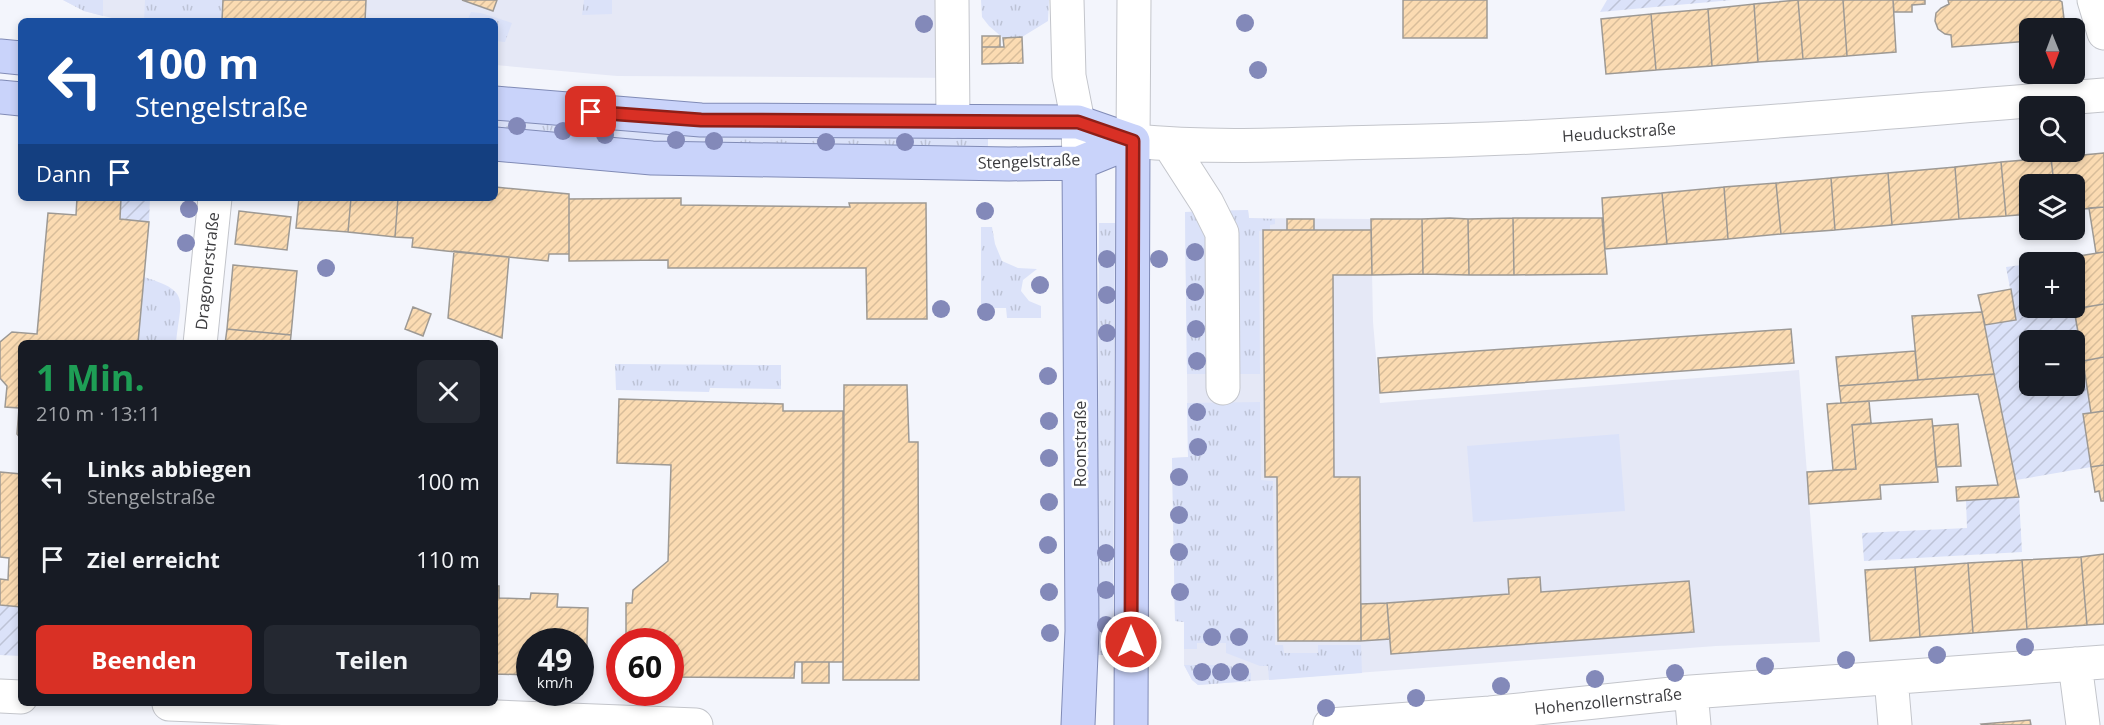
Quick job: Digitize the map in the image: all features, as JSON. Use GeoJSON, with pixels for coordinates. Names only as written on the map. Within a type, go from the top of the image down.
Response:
{"type":"FeatureCollection","features":[{"type":"Feature","properties":{"kind":"main road"},"geometry":{"type":"LineString","coordinates":[[0,56],[18,58]]}},
{"type":"Feature","properties":{"kind":"main road"},"geometry":{"type":"LineString","coordinates":[[0,97],[18,99]]}},
{"type":"Feature","properties":{"kind":"main road"},"geometry":{"type":"LineString","coordinates":[[498,103],[701,120],[1078,122],[1133,141],[1131,725]]}},
{"type":"Feature","properties":{"kind":"main road","name":"Stengelstraße"},"geometry":{"type":"LineString","coordinates":[[498,144],[652,158],[1079,163],[1133,141]]}},
{"type":"Feature","properties":{"kind":"main road","name":"Roonstraße"},"geometry":{"type":"LineString","coordinates":[[1078,725],[1082,631],[1079,163]]}},
{"type":"Feature","properties":{"kind":"street"},"geometry":{"type":"LineString","coordinates":[[952,0],[953,121]]}},
{"type":"Feature","properties":{"kind":"street"},"geometry":{"type":"LineString","coordinates":[[1067,0],[1069,76],[1078,122],[1079,163]]}},
{"type":"Feature","properties":{"kind":"street"},"geometry":{"type":"LineString","coordinates":[[1133,141],[1134,0]]}},
{"type":"Feature","properties":{"kind":"street"},"geometry":{"type":"LineString","coordinates":[[2094,0],[2104,33]]}},
{"type":"Feature","properties":{"kind":"street","name":"Heuduckstraße"},"geometry":{"type":"LineString","coordinates":[[1133,141],[1169,144],[1344,144],[1519,139],[2104,95]]}},
{"type":"Feature","properties":{"kind":"street"},"geometry":{"type":"LineString","coordinates":[[1169,144],[1207,203],[1222,233],[1223,388]]}},
{"type":"Feature","properties":{"kind":"street","name":"Dragonerstraße"},"geometry":{"type":"LineString","coordinates":[[200,340],[215,201]]}},
{"type":"Feature","properties":{"kind":"street","name":"Hohenzollernstraße"},"geometry":{"type":"LineString","coordinates":[[1330,725],[1490,719],[1691,692],[2090,663],[2083,725]]}},
{"type":"Feature","properties":{"kind":"street"},"geometry":{"type":"LineString","coordinates":[[1891,678],[1895,725]]}},
{"type":"Feature","properties":{"kind":"street","name":"Hohenzollernstraße"},"geometry":{"type":"LineString","coordinates":[[1691,692],[1694,725]]}},
{"type":"Feature","properties":{"kind":"street"},"geometry":{"type":"LineString","coordinates":[[0,696],[18,697]]}},
{"type":"Feature","properties":{"kind":"street"},"geometry":{"type":"LineString","coordinates":[[220,706],[696,725]]}},
{"type":"Feature","properties":{"kind":"shaded area"},"geometry":{"type":"Polygon","coordinates":[[[63,0],[968,0],[969,78],[617,76],[498,65],[498,18],[112,18],[84,11],[63,0]]]}},
{"type":"Feature","properties":{"kind":"shaded area"},"geometry":{"type":"Polygon","coordinates":[[[1248,210],[1249,218],[1371,219],[1373,322],[1380,403],[1799,370],[1820,642],[1716,646],[1198,685],[1192,680],[1184,665],[1184,622],[1175,621],[1172,458],[1188,457],[1185,212],[1248,210]]]}},
{"type":"Feature","properties":{"kind":"green space"},"geometry":{"type":"Polygon","coordinates":[[[63,0],[103,0],[103,16],[84,11],[63,0]]]}},
{"type":"Feature","properties":{"kind":"green space"},"geometry":{"type":"Polygon","coordinates":[[[145,0],[223,0],[222,18],[144,18],[145,0]]]}},
{"type":"Feature","properties":{"kind":"green space"},"geometry":{"type":"Polygon","coordinates":[[[584,0],[612,0],[612,14],[582,15],[584,0]]]}},
{"type":"Feature","properties":{"kind":"green space"},"geometry":{"type":"Polygon","coordinates":[[[981,0],[1049,0],[1048,21],[1022,37],[1003,38],[982,17],[981,0]]]}},
{"type":"Feature","properties":{"kind":"green space"},"geometry":{"type":"Polygon","coordinates":[[[1607,0],[1732,0],[1600,12],[1607,0]]]}},
{"type":"Feature","properties":{"kind":"green space"},"geometry":{"type":"Polygon","coordinates":[[[471,12],[496,18],[468,18],[471,12]]]}},
{"type":"Feature","properties":{"kind":"green space"},"geometry":{"type":"Polygon","coordinates":[[[498,18],[512,23],[505,42],[498,41],[498,18]]]}},
{"type":"Feature","properties":{"kind":"green space"},"geometry":{"type":"Polygon","coordinates":[[[498,119],[700,136],[988,137],[988,148],[627,141],[498,129],[498,119]]]}},
{"type":"Feature","properties":{"kind":"green space"},"geometry":{"type":"Polygon","coordinates":[[[121,201],[150,201],[149,222],[120,219],[121,201]]]}},
{"type":"Feature","properties":{"kind":"green space"},"geometry":{"type":"Polygon","coordinates":[[[1248,210],[1249,218],[1275,219],[1275,224],[1270,225],[1270,230],[1259,231],[1260,374],[1187,374],[1185,212],[1248,210]]]}},
{"type":"Feature","properties":{"kind":"green space"},"geometry":{"type":"Polygon","coordinates":[[[1099,223],[1115,223],[1113,655],[1097,655],[1099,223]]]}},
{"type":"Feature","properties":{"kind":"green space"},"geometry":{"type":"Polygon","coordinates":[[[981,227],[992,227],[995,244],[1002,261],[1018,268],[1037,269],[1023,280],[1021,291],[1029,301],[1041,306],[1041,318],[1007,318],[1006,308],[991,308],[991,319],[981,318],[981,227]]]}},
{"type":"Feature","properties":{"kind":"green space"},"geometry":{"type":"Polygon","coordinates":[[[2019,265],[2019,318],[2076,318],[2078,330],[2019,330],[2019,396],[2085,396],[2085,376],[2091,413],[2083,415],[2091,467],[2016,480],[1985,325],[2016,319],[2006,267],[2019,265]]]}},
{"type":"Feature","properties":{"kind":"green space"},"geometry":{"type":"Polygon","coordinates":[[[144,277],[170,287],[180,299],[180,307],[176,340],[138,340],[144,277]]]}},
{"type":"Feature","properties":{"kind":"green space"},"geometry":{"type":"Polygon","coordinates":[[[615,364],[781,365],[781,389],[710,388],[709,392],[616,390],[615,364]]]}},
{"type":"Feature","properties":{"kind":"green space"},"geometry":{"type":"Polygon","coordinates":[[[1260,402],[1261,480],[1273,481],[1275,645],[1283,645],[1284,653],[1318,653],[1318,645],[1361,645],[1362,673],[1269,680],[1268,666],[1260,666],[1226,653],[1226,643],[1197,643],[1197,649],[1184,649],[1184,622],[1175,621],[1172,458],[1188,457],[1187,403],[1260,402]]]}},
{"type":"Feature","properties":{"kind":"green space"},"geometry":{"type":"Polygon","coordinates":[[[1619,434],[1625,511],[1473,522],[1467,446],[1619,434]]]}},
{"type":"Feature","properties":{"kind":"green space"},"geometry":{"type":"Polygon","coordinates":[[[2019,497],[2022,552],[1864,561],[1862,533],[1967,528],[1966,500],[2019,497]]]}},
{"type":"Feature","properties":{"kind":"green space"},"geometry":{"type":"Polygon","coordinates":[[[0,605],[18,607],[18,656],[0,655],[0,605]]]}},
{"type":"Feature","properties":{"kind":"green space"},"geometry":{"type":"Polygon","coordinates":[[[1184,665],[1227,665],[1251,673],[1251,681],[1198,685],[1192,680],[1184,665]]]}},
{"type":"Feature","properties":{"kind":"building"},"geometry":{"type":"Polygon","coordinates":[[[223,0],[366,0],[365,18],[222,18],[223,0]]]}},
{"type":"Feature","properties":{"kind":"building"},"geometry":{"type":"Polygon","coordinates":[[[462,0],[497,0],[493,11],[462,0]]]}},
{"type":"Feature","properties":{"kind":"building"},"geometry":{"type":"Polygon","coordinates":[[[1403,0],[1487,0],[1487,38],[1403,38],[1403,0]]]}},
{"type":"Feature","properties":{"kind":"building"},"geometry":{"type":"Polygon","coordinates":[[[1798,0],[1843,0],[1847,56],[1803,59],[1798,0]]]}},
{"type":"Feature","properties":{"kind":"building"},"geometry":{"type":"Polygon","coordinates":[[[1798,0],[1803,59],[1758,62],[1754,4],[1798,0]]]}},
{"type":"Feature","properties":{"kind":"building"},"geometry":{"type":"Polygon","coordinates":[[[1843,0],[1893,0],[1896,52],[1847,56],[1843,0]]]}},
{"type":"Feature","properties":{"kind":"building"},"geometry":{"type":"Polygon","coordinates":[[[1893,0],[1925,0],[1925,4],[1912,5],[1912,12],[1894,12],[1893,0]]]}},
{"type":"Feature","properties":{"kind":"building"},"geometry":{"type":"Polygon","coordinates":[[[1948,0],[2059,0],[2062,2],[2064,18],[2019,18],[2019,42],[1952,47],[1951,35],[1938,29],[1935,21],[1936,13],[1949,4],[1948,0]]]}},
{"type":"Feature","properties":{"kind":"building"},"geometry":{"type":"Polygon","coordinates":[[[1754,4],[1758,62],[1712,66],[1708,9],[1754,4]]]}},
{"type":"Feature","properties":{"kind":"building"},"geometry":{"type":"Polygon","coordinates":[[[1708,9],[1712,66],[1656,70],[1651,14],[1708,9]]]}},
{"type":"Feature","properties":{"kind":"building"},"geometry":{"type":"Polygon","coordinates":[[[1651,14],[1656,70],[1606,74],[1601,19],[1651,14]]]}},
{"type":"Feature","properties":{"kind":"building"},"geometry":{"type":"Polygon","coordinates":[[[982,36],[1000,36],[1000,47],[982,47],[982,36]]]}},
{"type":"Feature","properties":{"kind":"building"},"geometry":{"type":"Polygon","coordinates":[[[1022,37],[1023,63],[982,64],[982,47],[1004,47],[1003,38],[1022,37]]]}},
{"type":"Feature","properties":{"kind":"building"},"geometry":{"type":"Polygon","coordinates":[[[2104,153],[2104,207],[2085,209],[2085,174],[2053,174],[2051,162],[2085,162],[2085,155],[2104,153]]]}},
{"type":"Feature","properties":{"kind":"building"},"geometry":{"type":"Polygon","coordinates":[[[2001,162],[2051,162],[2053,174],[2019,174],[2019,215],[2006,216],[2001,162]]]}},
{"type":"Feature","properties":{"kind":"building"},"geometry":{"type":"Polygon","coordinates":[[[2001,162],[2006,216],[1959,219],[1955,167],[2001,162]]]}},
{"type":"Feature","properties":{"kind":"building"},"geometry":{"type":"Polygon","coordinates":[[[1955,167],[1959,219],[1892,225],[1888,173],[1955,167]]]}},
{"type":"Feature","properties":{"kind":"building"},"geometry":{"type":"Polygon","coordinates":[[[1888,173],[1892,225],[1835,230],[1831,178],[1888,173]]]}},
{"type":"Feature","properties":{"kind":"building"},"geometry":{"type":"Polygon","coordinates":[[[1831,178],[1835,230],[1781,234],[1776,183],[1831,178]]]}},
{"type":"Feature","properties":{"kind":"building"},"geometry":{"type":"Polygon","coordinates":[[[1776,183],[1781,234],[1728,239],[1724,187],[1776,183]]]}},
{"type":"Feature","properties":{"kind":"building"},"geometry":{"type":"Polygon","coordinates":[[[498,187],[569,194],[569,254],[549,254],[548,261],[412,247],[413,238],[395,237],[398,201],[498,201],[498,187]]]}},
{"type":"Feature","properties":{"kind":"building"},"geometry":{"type":"Polygon","coordinates":[[[1724,187],[1728,239],[1667,244],[1662,193],[1724,187]]]}},
{"type":"Feature","properties":{"kind":"building"},"geometry":{"type":"Polygon","coordinates":[[[1662,193],[1667,244],[1605,249],[1602,198],[1662,193]]]}},
{"type":"Feature","properties":{"kind":"building"},"geometry":{"type":"Polygon","coordinates":[[[681,198],[681,205],[850,207],[849,203],[926,203],[927,319],[867,319],[866,268],[668,268],[668,260],[569,261],[569,199],[681,198]]]}},
{"type":"Feature","properties":{"kind":"building"},"geometry":{"type":"Polygon","coordinates":[[[77,201],[121,201],[120,219],[149,222],[138,340],[18,340],[18,408],[5,407],[7,386],[0,378],[0,342],[12,332],[37,334],[48,213],[76,215],[77,201]]]}},
{"type":"Feature","properties":{"kind":"building"},"geometry":{"type":"Polygon","coordinates":[[[299,201],[351,201],[348,232],[296,228],[299,201]]]}},
{"type":"Feature","properties":{"kind":"building"},"geometry":{"type":"Polygon","coordinates":[[[351,201],[398,201],[395,237],[348,232],[351,201]]]}},
{"type":"Feature","properties":{"kind":"building"},"geometry":{"type":"Polygon","coordinates":[[[2104,207],[2104,252],[2096,253],[2089,208],[2104,207]]]}},
{"type":"Feature","properties":{"kind":"building"},"geometry":{"type":"Polygon","coordinates":[[[239,211],[291,217],[287,250],[235,244],[239,211]]]}},
{"type":"Feature","properties":{"kind":"building"},"geometry":{"type":"Polygon","coordinates":[[[1513,218],[1602,218],[1607,274],[1514,275],[1513,218]]]}},
{"type":"Feature","properties":{"kind":"building"},"geometry":{"type":"Polygon","coordinates":[[[1513,218],[1514,275],[1469,275],[1468,219],[1513,218]]]}},
{"type":"Feature","properties":{"kind":"building"},"geometry":{"type":"Polygon","coordinates":[[[1287,219],[1314,219],[1314,230],[1287,230],[1287,219]]]}},
{"type":"Feature","properties":{"kind":"building"},"geometry":{"type":"Polygon","coordinates":[[[1371,219],[1422,219],[1423,274],[1372,275],[1371,219]]]}},
{"type":"Feature","properties":{"kind":"building"},"geometry":{"type":"Polygon","coordinates":[[[1422,219],[1468,219],[1469,275],[1423,274],[1422,219]]]}},
{"type":"Feature","properties":{"kind":"building"},"geometry":{"type":"Polygon","coordinates":[[[1263,230],[1371,230],[1372,275],[1333,275],[1334,477],[1360,477],[1361,641],[1278,641],[1277,477],[1265,477],[1263,230]]]}},
{"type":"Feature","properties":{"kind":"building"},"geometry":{"type":"Polygon","coordinates":[[[454,251],[509,257],[502,338],[448,318],[454,251]]]}},
{"type":"Feature","properties":{"kind":"building"},"geometry":{"type":"Polygon","coordinates":[[[2104,252],[2104,304],[2085,307],[2085,255],[2104,252]]]}},
{"type":"Feature","properties":{"kind":"building"},"geometry":{"type":"Polygon","coordinates":[[[233,265],[297,271],[291,335],[227,329],[233,265]]]}},
{"type":"Feature","properties":{"kind":"building"},"geometry":{"type":"Polygon","coordinates":[[[2011,289],[2016,320],[1985,325],[1978,295],[2011,289]]]}},
{"type":"Feature","properties":{"kind":"building"},"geometry":{"type":"Polygon","coordinates":[[[2104,304],[2104,357],[2085,361],[2085,330],[2078,330],[2076,318],[2085,318],[2085,307],[2104,304]]]}},
{"type":"Feature","properties":{"kind":"building"},"geometry":{"type":"Polygon","coordinates":[[[413,307],[431,314],[423,336],[405,329],[413,307]]]}},
{"type":"Feature","properties":{"kind":"building"},"geometry":{"type":"Polygon","coordinates":[[[1982,312],[1994,374],[1918,380],[1912,316],[1982,312]]]}},
{"type":"Feature","properties":{"kind":"building"},"geometry":{"type":"Polygon","coordinates":[[[227,329],[291,335],[290,340],[226,340],[227,329]]]}},
{"type":"Feature","properties":{"kind":"building"},"geometry":{"type":"Polygon","coordinates":[[[1791,329],[1794,363],[1380,393],[1378,358],[1791,329]]]}},
{"type":"Feature","properties":{"kind":"building"},"geometry":{"type":"Polygon","coordinates":[[[1915,351],[1918,380],[1839,386],[1836,357],[1915,351]]]}},
{"type":"Feature","properties":{"kind":"building"},"geometry":{"type":"Polygon","coordinates":[[[2104,357],[2104,411],[2091,413],[2085,361],[2104,357]]]}},
{"type":"Feature","properties":{"kind":"building"},"geometry":{"type":"Polygon","coordinates":[[[1994,374],[2019,497],[1957,501],[1956,487],[1998,485],[1978,394],[1841,403],[1839,386],[1994,374]]]}},
{"type":"Feature","properties":{"kind":"building"},"geometry":{"type":"Polygon","coordinates":[[[844,385],[907,385],[909,442],[918,442],[919,680],[843,680],[844,385]]]}},
{"type":"Feature","properties":{"kind":"building"},"geometry":{"type":"Polygon","coordinates":[[[619,399],[783,404],[783,411],[843,411],[843,662],[795,662],[794,678],[684,677],[684,628],[626,628],[626,603],[632,603],[633,590],[668,561],[671,465],[617,463],[619,399]]]}},
{"type":"Feature","properties":{"kind":"building"},"geometry":{"type":"Polygon","coordinates":[[[1869,401],[1871,423],[1852,425],[1856,469],[1833,470],[1827,404],[1869,401]]]}},
{"type":"Feature","properties":{"kind":"building"},"geometry":{"type":"Polygon","coordinates":[[[2104,411],[2104,465],[2091,467],[2083,414],[2104,411]]]}},
{"type":"Feature","properties":{"kind":"building"},"geometry":{"type":"Polygon","coordinates":[[[1932,419],[1938,482],[1880,485],[1881,499],[1809,504],[1807,472],[1856,469],[1852,425],[1932,419]]]}},
{"type":"Feature","properties":{"kind":"building"},"geometry":{"type":"Polygon","coordinates":[[[1958,424],[1961,466],[1936,467],[1933,426],[1958,424]]]}},
{"type":"Feature","properties":{"kind":"building"},"geometry":{"type":"Polygon","coordinates":[[[2104,465],[2104,501],[2101,501],[2099,491],[2095,492],[2091,467],[2104,465]]]}},
{"type":"Feature","properties":{"kind":"building"},"geometry":{"type":"Polygon","coordinates":[[[0,472],[18,474],[18,607],[0,605],[0,579],[8,580],[9,558],[0,557],[0,472]]]}},
{"type":"Feature","properties":{"kind":"building"},"geometry":{"type":"Polygon","coordinates":[[[2104,554],[2104,624],[2087,625],[2081,557],[2104,554]]]}},
{"type":"Feature","properties":{"kind":"building"},"geometry":{"type":"Polygon","coordinates":[[[2081,557],[2087,625],[2027,629],[2022,560],[2081,557]]]}},
{"type":"Feature","properties":{"kind":"building"},"geometry":{"type":"Polygon","coordinates":[[[2022,560],[2027,629],[1973,633],[1968,563],[2022,560]]]}},
{"type":"Feature","properties":{"kind":"building"},"geometry":{"type":"Polygon","coordinates":[[[1968,563],[1973,633],[1920,637],[1915,567],[1968,563]]]}},
{"type":"Feature","properties":{"kind":"building"},"geometry":{"type":"Polygon","coordinates":[[[1915,567],[1920,637],[1870,641],[1865,570],[1915,567]]]}},
{"type":"Feature","properties":{"kind":"building"},"geometry":{"type":"Polygon","coordinates":[[[1540,577],[1541,592],[1689,581],[1694,632],[1391,654],[1387,603],[1509,594],[1508,579],[1540,577]]]}},
{"type":"Feature","properties":{"kind":"building"},"geometry":{"type":"Polygon","coordinates":[[[498,586],[499,598],[530,599],[531,593],[558,594],[557,607],[588,608],[587,628],[516,628],[516,675],[498,674],[498,586]]]}},
{"type":"Feature","properties":{"kind":"building"},"geometry":{"type":"Polygon","coordinates":[[[1387,603],[1390,639],[1361,641],[1361,604],[1387,603]]]}},
{"type":"Feature","properties":{"kind":"building"},"geometry":{"type":"Polygon","coordinates":[[[802,662],[829,662],[829,683],[802,683],[802,662]]]}},
{"type":"Feature","properties":{"kind":"building"},"geometry":{"type":"Polygon","coordinates":[[[2030,720],[2031,725],[1981,724],[2030,720]]]}},
{"type":"Feature","properties":{"kind":"route"},"geometry":{"type":"LineString","coordinates":[[591,112],[701,120],[1078,122],[1133,141],[1131,642]]}}]}
